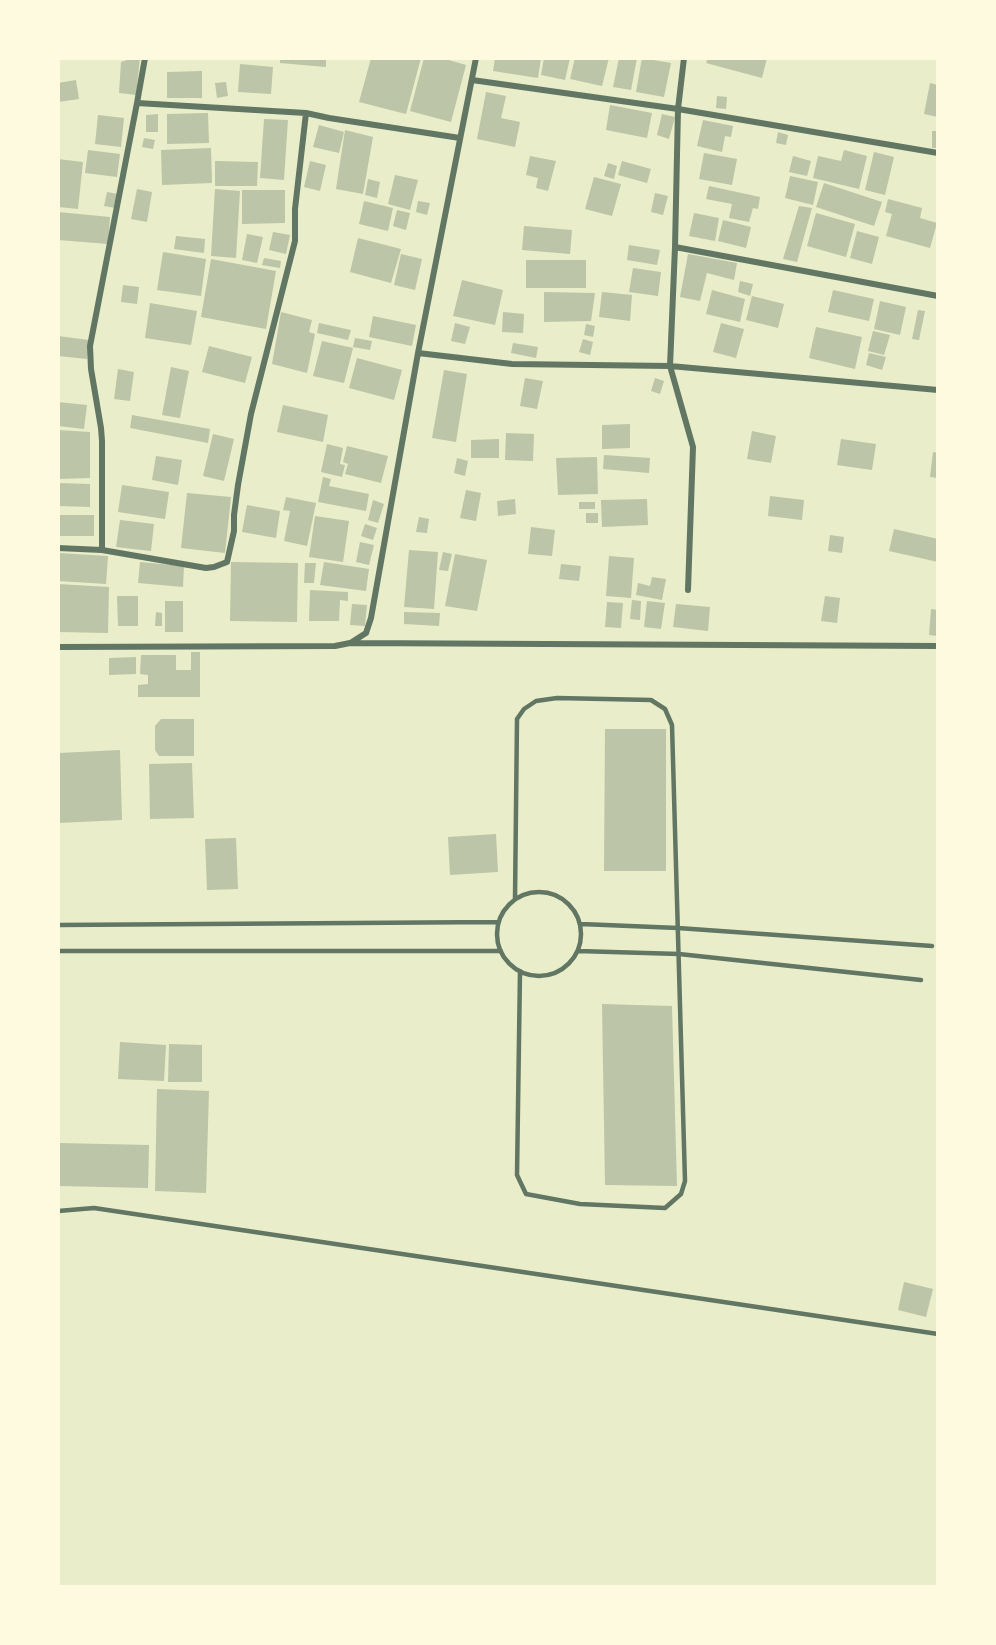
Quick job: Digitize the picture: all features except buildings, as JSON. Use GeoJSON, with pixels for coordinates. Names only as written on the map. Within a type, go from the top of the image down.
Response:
{"type":"FeatureCollection","features":[{"type":"Feature","properties":{"kind":"street"},"geometry":{"type":"LineString","coordinates":[[102,550],[102,441],[91,369],[90,346],[145,58]]}},
{"type":"Feature","properties":{"kind":"street"},"geometry":{"type":"LineString","coordinates":[[350,643],[366,633],[371,618],[418,353],[476,58]]}},
{"type":"Feature","properties":{"kind":"street"},"geometry":{"type":"LineString","coordinates":[[684,58],[678,109],[675,247],[669,366],[693,447],[688,590]]}},
{"type":"Feature","properties":{"kind":"street"},"geometry":{"type":"LineString","coordinates":[[472,80],[678,109],[938,153]]}},
{"type":"Feature","properties":{"kind":"street"},"geometry":{"type":"LineString","coordinates":[[137,103],[306,113],[460,138]]}},
{"type":"Feature","properties":{"kind":"street"},"geometry":{"type":"LineString","coordinates":[[58,549],[102,550],[206,568],[227,562],[234,531],[238,485],[251,414],[295,241],[295,209],[306,113]]}},
{"type":"Feature","properties":{"kind":"street"},"geometry":{"type":"LineString","coordinates":[[675,247],[938,296]]}},
{"type":"Feature","properties":{"kind":"street"},"geometry":{"type":"LineString","coordinates":[[418,353],[512,364],[669,366],[938,390]]}},
{"type":"Feature","properties":{"kind":"street"},"geometry":{"type":"LineString","coordinates":[[58,646],[335,646],[350,643],[938,646]]}},
{"type":"Feature","properties":{"kind":"lane"},"geometry":{"type":"LineString","coordinates":[[515,899],[517,719],[524,709],[536,700],[556,698],[651,700],[665,709],[672,725],[685,1181],[681,1194],[664,1208],[580,1204],[526,1194],[517,1175],[520,971]]}},
{"type":"Feature","properties":{"kind":"lane"},"geometry":{"type":"LineString","coordinates":[[541,892],[554,894],[571,906],[581,924],[582,938],[571,962],[547,975],[534,975],[520,971],[508,962],[501,951],[497,937],[498,922],[505,909],[515,899],[528,893],[541,892]]}},
{"type":"Feature","properties":{"kind":"lane"},"geometry":{"type":"LineString","coordinates":[[58,925],[498,922]]}},
{"type":"Feature","properties":{"kind":"lane"},"geometry":{"type":"LineString","coordinates":[[581,924],[678,928],[932,946]]}},
{"type":"Feature","properties":{"kind":"lane"},"geometry":{"type":"LineString","coordinates":[[58,951],[501,951]]}},
{"type":"Feature","properties":{"kind":"lane"},"geometry":{"type":"LineString","coordinates":[[578,951],[678,954],[921,980]]}},
{"type":"Feature","properties":{"kind":"lane"},"geometry":{"type":"LineString","coordinates":[[58,1211],[94,1208],[938,1334]]}}]}
